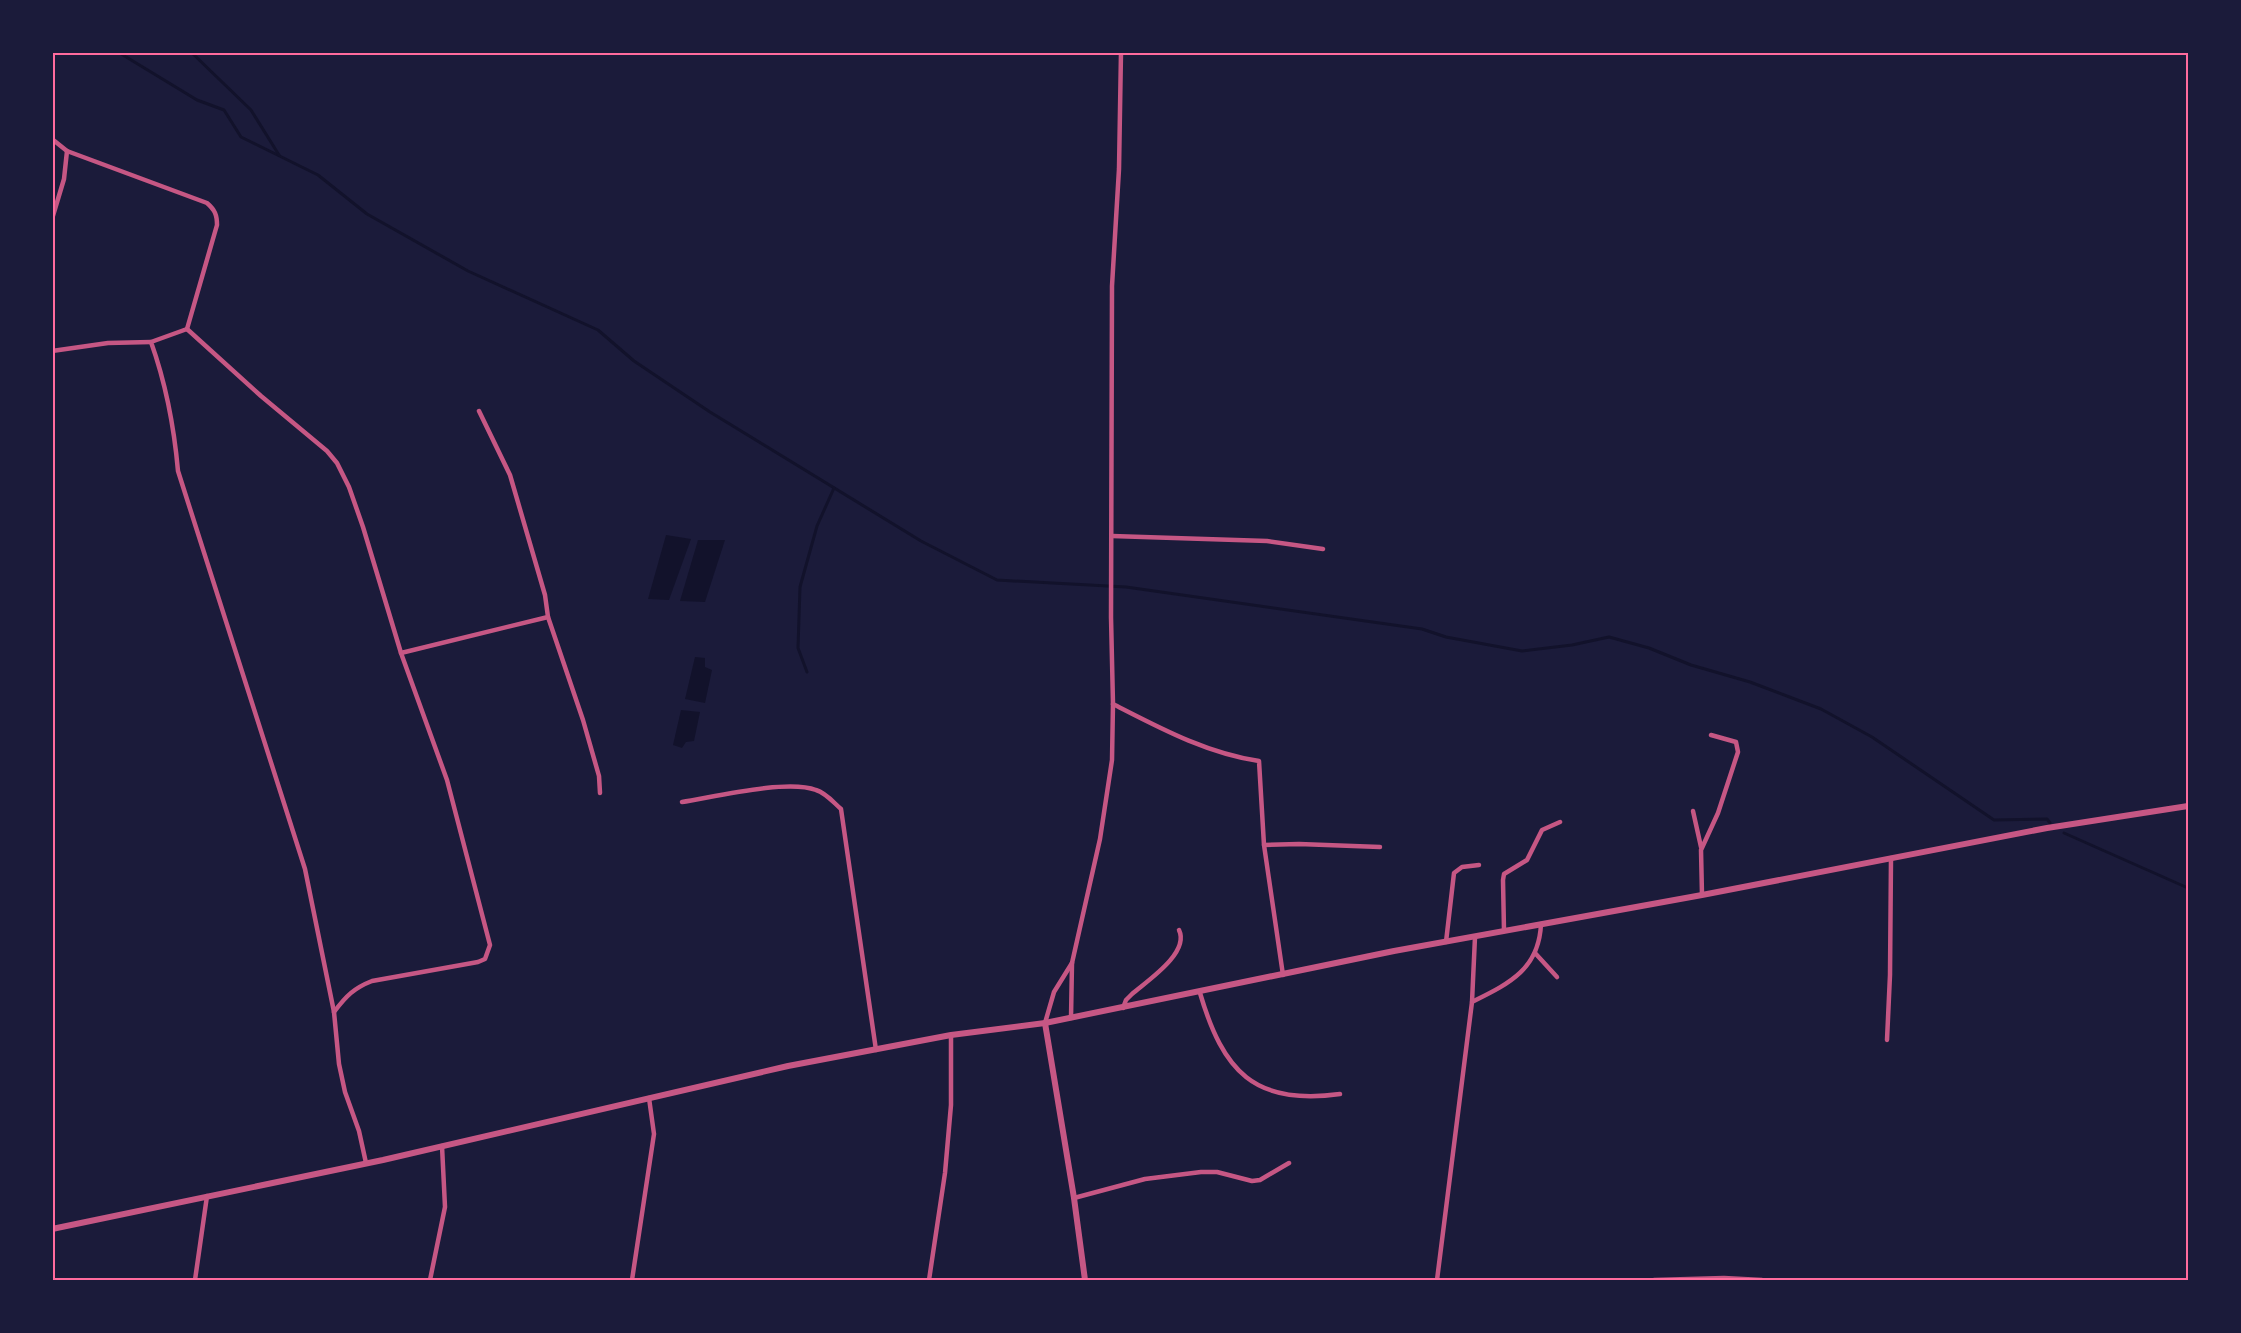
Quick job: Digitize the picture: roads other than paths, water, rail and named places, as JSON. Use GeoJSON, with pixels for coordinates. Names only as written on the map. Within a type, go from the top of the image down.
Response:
{"type":"FeatureCollection","features":[{"type":"Feature","properties":{"kind":"street"},"geometry":{"type":"LineString","coordinates":[[1071,1018],[1072,963],[1105,812],[1112,760],[1112,286],[1119,170],[1121,52]]}},
{"type":"Feature","properties":{"kind":"street"},"geometry":{"type":"LineString","coordinates":[[52,139],[67,151],[207,203],[213,208],[217,216],[217,225],[187,329]]}},
{"type":"Feature","properties":{"kind":"street"},"geometry":{"type":"LineString","coordinates":[[52,219],[64,179],[67,151]]}},
{"type":"Feature","properties":{"kind":"street"},"geometry":{"type":"LineString","coordinates":[[52,351],[108,343],[150,342],[187,329]]}},
{"type":"Feature","properties":{"kind":"street"},"geometry":{"type":"LineString","coordinates":[[187,329],[261,396],[327,451],[337,463],[349,487],[401,653],[447,780],[490,945],[485,959],[478,962],[372,981],[356,987],[334,1012]]}},
{"type":"Feature","properties":{"kind":"street"},"geometry":{"type":"LineString","coordinates":[[150,342],[162,375],[172,420],[178,471],[305,869],[334,1012],[339,1064],[366,1163]]}},
{"type":"Feature","properties":{"kind":"street"},"geometry":{"type":"LineString","coordinates":[[479,411],[510,475],[549,617],[599,776],[600,793]]}},
{"type":"Feature","properties":{"kind":"street"},"geometry":{"type":"LineString","coordinates":[[1112,536],[1267,541],[1323,549]]}},
{"type":"Feature","properties":{"kind":"street"},"geometry":{"type":"LineString","coordinates":[[401,653],[549,617]]}},
{"type":"Feature","properties":{"kind":"street"},"geometry":{"type":"LineString","coordinates":[[1113,704],[1184,740],[1258,761],[1264,845],[1283,975]]}},
{"type":"Feature","properties":{"kind":"street"},"geometry":{"type":"LineString","coordinates":[[1701,850],[1718,813],[1738,752],[1736,742],[1711,735]]}},
{"type":"Feature","properties":{"kind":"street"},"geometry":{"type":"LineString","coordinates":[[682,802],[771,788],[802,786],[825,794],[841,809],[876,1050]]}},
{"type":"Feature","properties":{"kind":"street"},"geometry":{"type":"LineString","coordinates":[[52,1229],[366,1163],[788,1066],[951,1035],[1045,1023],[1540,924],[2047,828],[2188,806]]}},
{"type":"Feature","properties":{"kind":"street"},"geometry":{"type":"LineString","coordinates":[[1693,811],[1701,850],[1702,895]]}},
{"type":"Feature","properties":{"kind":"street"},"geometry":{"type":"LineString","coordinates":[[1504,931],[1504,874],[1527,860],[1542,830],[1560,822]]}},
{"type":"Feature","properties":{"kind":"street"},"geometry":{"type":"LineString","coordinates":[[1264,845],[1380,847]]}},
{"type":"Feature","properties":{"kind":"street"},"geometry":{"type":"LineString","coordinates":[[1887,1041],[1891,858]]}},
{"type":"Feature","properties":{"kind":"street"},"geometry":{"type":"LineString","coordinates":[[1446,942],[1454,873],[1462,867],[1479,865]]}},
{"type":"Feature","properties":{"kind":"street"},"geometry":{"type":"LineString","coordinates":[[1472,1002],[1511,982],[1535,952],[1539,941],[1540,924]]}},
{"type":"Feature","properties":{"kind":"street"},"geometry":{"type":"LineString","coordinates":[[1123,1008],[1126,1000],[1174,958],[1180,942],[1179,930]]}},
{"type":"Feature","properties":{"kind":"street"},"geometry":{"type":"LineString","coordinates":[[1437,1281],[1472,1002],[1475,937]]}},
{"type":"Feature","properties":{"kind":"street"},"geometry":{"type":"LineString","coordinates":[[1535,952],[1557,977]]}},
{"type":"Feature","properties":{"kind":"street"},"geometry":{"type":"LineString","coordinates":[[1072,963],[1054,992],[1045,1023],[1074,1198],[1085,1281]]}},
{"type":"Feature","properties":{"kind":"street"},"geometry":{"type":"LineString","coordinates":[[1200,993],[1207,1017],[1221,1047],[1238,1071],[1247,1079],[1269,1091],[1279,1093],[1316,1097],[1340,1094]]}},
{"type":"Feature","properties":{"kind":"street"},"geometry":{"type":"LineString","coordinates":[[929,1281],[945,1173],[951,1105],[951,1035]]}},
{"type":"Feature","properties":{"kind":"street"},"geometry":{"type":"LineString","coordinates":[[632,1281],[654,1134],[649,1098]]}},
{"type":"Feature","properties":{"kind":"street"},"geometry":{"type":"LineString","coordinates":[[430,1281],[444,1207],[442,1146]]}},
{"type":"Feature","properties":{"kind":"street"},"geometry":{"type":"LineString","coordinates":[[1074,1198],[1145,1179],[1201,1173],[1217,1172],[1252,1181],[1260,1180],[1289,1163]]}},
{"type":"Feature","properties":{"kind":"street"},"geometry":{"type":"LineString","coordinates":[[195,1281],[207,1196]]}},
{"type":"Feature","properties":{"kind":"street"},"geometry":{"type":"LineString","coordinates":[[1654,1281],[1724,1278],[1762,1281]]}},
{"type":"Feature","properties":{"kind":"waterway"},"geometry":{"type":"LineString","coordinates":[[118,52],[197,100],[224,110],[241,137],[318,175],[367,214],[468,271],[598,330],[634,361],[710,412],[921,541],[997,580],[1126,587],[1422,629],[1446,637],[1522,651],[1572,645],[1609,637],[1750,682],[1821,709],[1872,737],[1994,820],[2047,819],[2050,823]]}},
{"type":"Feature","properties":{"kind":"waterway"},"geometry":{"type":"LineString","coordinates":[[191,52],[251,110],[279,155]]}},
{"type":"Feature","properties":{"kind":"waterway"},"geometry":{"type":"LineString","coordinates":[[807,672],[798,648],[800,587],[817,526],[834,488]]}},
{"type":"Feature","properties":{"kind":"waterway"},"geometry":{"type":"LineString","coordinates":[[2064,833],[2188,888]]}}]}
